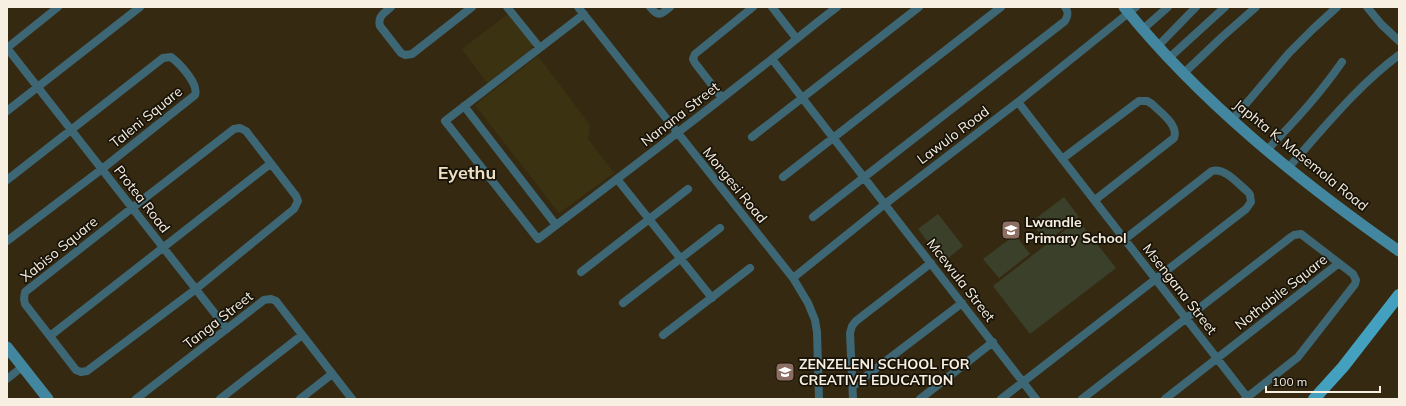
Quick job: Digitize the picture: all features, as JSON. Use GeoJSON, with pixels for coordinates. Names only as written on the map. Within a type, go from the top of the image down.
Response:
{"type":"FeatureCollection","features":[{"type":"Feature","properties":{"kind":"main road","name":"Japhta K. Masemola Road"},"geometry":{"type":"LineString","coordinates":[[1130,9],[1143,29],[1169,58],[1232,120],[1288,168],[1399,251]]}},
{"type":"Feature","properties":{"kind":"main road"},"geometry":{"type":"LineString","coordinates":[[1314,399],[1343,368],[1399,295]]}},
{"type":"Feature","properties":{"kind":"main road"},"geometry":{"type":"LineString","coordinates":[[7,347],[48,399]]}},
{"type":"Feature","properties":{"kind":"street"},"geometry":{"type":"LineString","coordinates":[[7,48],[58,7]]}},
{"type":"Feature","properties":{"kind":"street"},"geometry":{"type":"LineString","coordinates":[[7,110],[140,7]]}},
{"type":"Feature","properties":{"kind":"street"},"geometry":{"type":"LineString","coordinates":[[391,7],[380,17],[380,26],[401,53],[405,55],[412,54],[472,7]]}},
{"type":"Feature","properties":{"kind":"street"},"geometry":{"type":"LineString","coordinates":[[508,7],[540,48]]}},
{"type":"Feature","properties":{"kind":"street","name":"Mongesi Road"},"geometry":{"type":"LineString","coordinates":[[578,7],[793,278],[811,309],[816,327],[819,399]]}},
{"type":"Feature","properties":{"kind":"street"},"geometry":{"type":"LineString","coordinates":[[650,7],[658,14],[670,7]]}},
{"type":"Feature","properties":{"kind":"street"},"geometry":{"type":"LineString","coordinates":[[722,98],[695,64],[693,59],[694,54],[753,7]]}},
{"type":"Feature","properties":{"kind":"street"},"geometry":{"type":"LineString","coordinates":[[772,7],[796,38]]}},
{"type":"Feature","properties":{"kind":"street","name":"Nanana Street"},"geometry":{"type":"LineString","coordinates":[[464,106],[445,121],[538,239],[677,133],[837,7]]}},
{"type":"Feature","properties":{"kind":"street"},"geometry":{"type":"LineString","coordinates":[[752,137],[919,7]]}},
{"type":"Feature","properties":{"kind":"street"},"geometry":{"type":"LineString","coordinates":[[782,177],[1001,7]]}},
{"type":"Feature","properties":{"kind":"street"},"geometry":{"type":"LineString","coordinates":[[1143,29],[1168,7]]}},
{"type":"Feature","properties":{"kind":"street"},"geometry":{"type":"LineString","coordinates":[[1158,46],[1196,7]]}},
{"type":"Feature","properties":{"kind":"street"},"geometry":{"type":"LineString","coordinates":[[1169,58],[1225,7]]}},
{"type":"Feature","properties":{"kind":"street"},"geometry":{"type":"LineString","coordinates":[[1184,73],[1216,42],[1256,7]]}},
{"type":"Feature","properties":{"kind":"street"},"geometry":{"type":"LineString","coordinates":[[1232,120],[1289,53],[1337,7]]}},
{"type":"Feature","properties":{"kind":"street"},"geometry":{"type":"LineString","coordinates":[[1367,7],[1381,24],[1399,41]]}},
{"type":"Feature","properties":{"kind":"street","name":"Lawulo Road"},"geometry":{"type":"LineString","coordinates":[[793,278],[885,204],[1018,102],[1130,9]]}},
{"type":"Feature","properties":{"kind":"street"},"geometry":{"type":"LineString","coordinates":[[813,217],[1065,21],[1066,11]]}},
{"type":"Feature","properties":{"kind":"street"},"geometry":{"type":"LineString","coordinates":[[556,225],[464,106],[584,14]]}},
{"type":"Feature","properties":{"kind":"street","name":"Protea Road"},"geometry":{"type":"LineString","coordinates":[[7,48],[227,329]]}},
{"type":"Feature","properties":{"kind":"street"},"geometry":{"type":"LineString","coordinates":[[1288,168],[1332,118],[1378,73],[1399,55]]}},
{"type":"Feature","properties":{"kind":"street","name":"Taleni Square"},"geometry":{"type":"LineString","coordinates":[[7,180],[166,57],[171,57],[177,62],[195,84],[195,95],[102,169],[7,241]]}},
{"type":"Feature","properties":{"kind":"street","name":"Mcewula Street"},"geometry":{"type":"LineString","coordinates":[[772,59],[1036,399]]}},
{"type":"Feature","properties":{"kind":"street"},"geometry":{"type":"LineString","coordinates":[[1267,150],[1304,112],[1323,89],[1342,62]]}},
{"type":"Feature","properties":{"kind":"street"},"geometry":{"type":"LineString","coordinates":[[1062,159],[1139,101],[1147,101],[1152,104],[1174,127],[1174,138],[1095,200]]}},
{"type":"Feature","properties":{"kind":"street","name":"Msengana Street"},"geometry":{"type":"LineString","coordinates":[[1018,102],[1156,278],[1246,398]]}},
{"type":"Feature","properties":{"kind":"street","name":"Xabiso Square"},"geometry":{"type":"LineString","coordinates":[[240,128],[246,131],[270,164],[296,196],[298,201],[294,209],[196,289],[85,372],[76,370],[25,304],[25,292],[234,129],[240,128]]}},
{"type":"Feature","properties":{"kind":"street"},"geometry":{"type":"LineString","coordinates":[[50,336],[270,164]]}},
{"type":"Feature","properties":{"kind":"street"},"geometry":{"type":"LineString","coordinates":[[1001,399],[1246,209],[1251,202],[1250,195],[1224,172],[1220,170],[1212,171],[1125,238]]}},
{"type":"Feature","properties":{"kind":"street"},"geometry":{"type":"LineString","coordinates":[[617,179],[712,298]]}},
{"type":"Feature","properties":{"kind":"street"},"geometry":{"type":"LineString","coordinates":[[581,272],[688,189]]}},
{"type":"Feature","properties":{"kind":"street"},"geometry":{"type":"LineString","coordinates":[[623,303],[720,228]]}},
{"type":"Feature","properties":{"kind":"street"},"geometry":{"type":"LineString","coordinates":[[1082,399],[1294,235],[1302,234],[1306,236],[1339,263]]}},
{"type":"Feature","properties":{"kind":"street"},"geometry":{"type":"LineString","coordinates":[[853,399],[850,333],[852,326],[856,321],[931,263]]}},
{"type":"Feature","properties":{"kind":"street","name":"Nothabile Square"},"geometry":{"type":"LineString","coordinates":[[1165,399],[1339,263],[1355,277],[1356,280],[1353,288],[1298,357],[1246,398]]}},
{"type":"Feature","properties":{"kind":"street"},"geometry":{"type":"LineString","coordinates":[[663,336],[750,268]]}},
{"type":"Feature","properties":{"kind":"street","name":"Tanga Street"},"geometry":{"type":"LineString","coordinates":[[136,399],[264,300],[271,299],[276,301],[352,399]]}},
{"type":"Feature","properties":{"kind":"street"},"geometry":{"type":"LineString","coordinates":[[852,386],[962,303]]}},
{"type":"Feature","properties":{"kind":"street"},"geometry":{"type":"LineString","coordinates":[[220,399],[302,335]]}},
{"type":"Feature","properties":{"kind":"street"},"geometry":{"type":"LineString","coordinates":[[920,399],[993,342]]}},
{"type":"Feature","properties":{"kind":"street"},"geometry":{"type":"LineString","coordinates":[[7,379],[22,367]]}},
{"type":"Feature","properties":{"kind":"street"},"geometry":{"type":"LineString","coordinates":[[300,399],[332,374]]}},
{"type":"Feature","properties":{"kind":"green space"},"geometry":{"type":"Polygon","coordinates":[[[1064,197],[1079,217],[1046,242],[1031,222],[1064,197]]]}},
{"type":"Feature","properties":{"kind":"green space"},"geometry":{"type":"Polygon","coordinates":[[[938,214],[963,246],[943,262],[918,229],[938,214]]]}},
{"type":"Feature","properties":{"kind":"green space"},"geometry":{"type":"Polygon","coordinates":[[[1078,220],[1116,268],[1030,334],[993,286],[1078,220]]]}},
{"type":"Feature","properties":{"kind":"green space"},"geometry":{"type":"Polygon","coordinates":[[[1015,235],[1030,254],[999,278],[983,259],[1015,235]]]}},
{"type":"Feature","properties":{"kind":"sand"},"geometry":{"type":"Polygon","coordinates":[[[508,14],[533,44],[530,52],[488,84],[462,49],[508,14]]]}},
{"type":"Feature","properties":{"kind":"sand"},"geometry":{"type":"Polygon","coordinates":[[[538,56],[590,125],[588,139],[614,173],[559,213],[475,105],[538,56]]]}},
{"type":"Feature","properties":{"kind":"place","name":"Lwandle Primary School"},"geometry":{"type":"Point","coordinates":[1011,230]}},
{"type":"Feature","properties":{"kind":"place","name":"ZENZELENI SCHOOL FOR CREATIVE EDUCATION"},"geometry":{"type":"Point","coordinates":[785,372]}},
{"type":"Feature","properties":{"kind":"district","name":"Eyethu"},"geometry":{"type":"Point","coordinates":[467,172]}}]}
